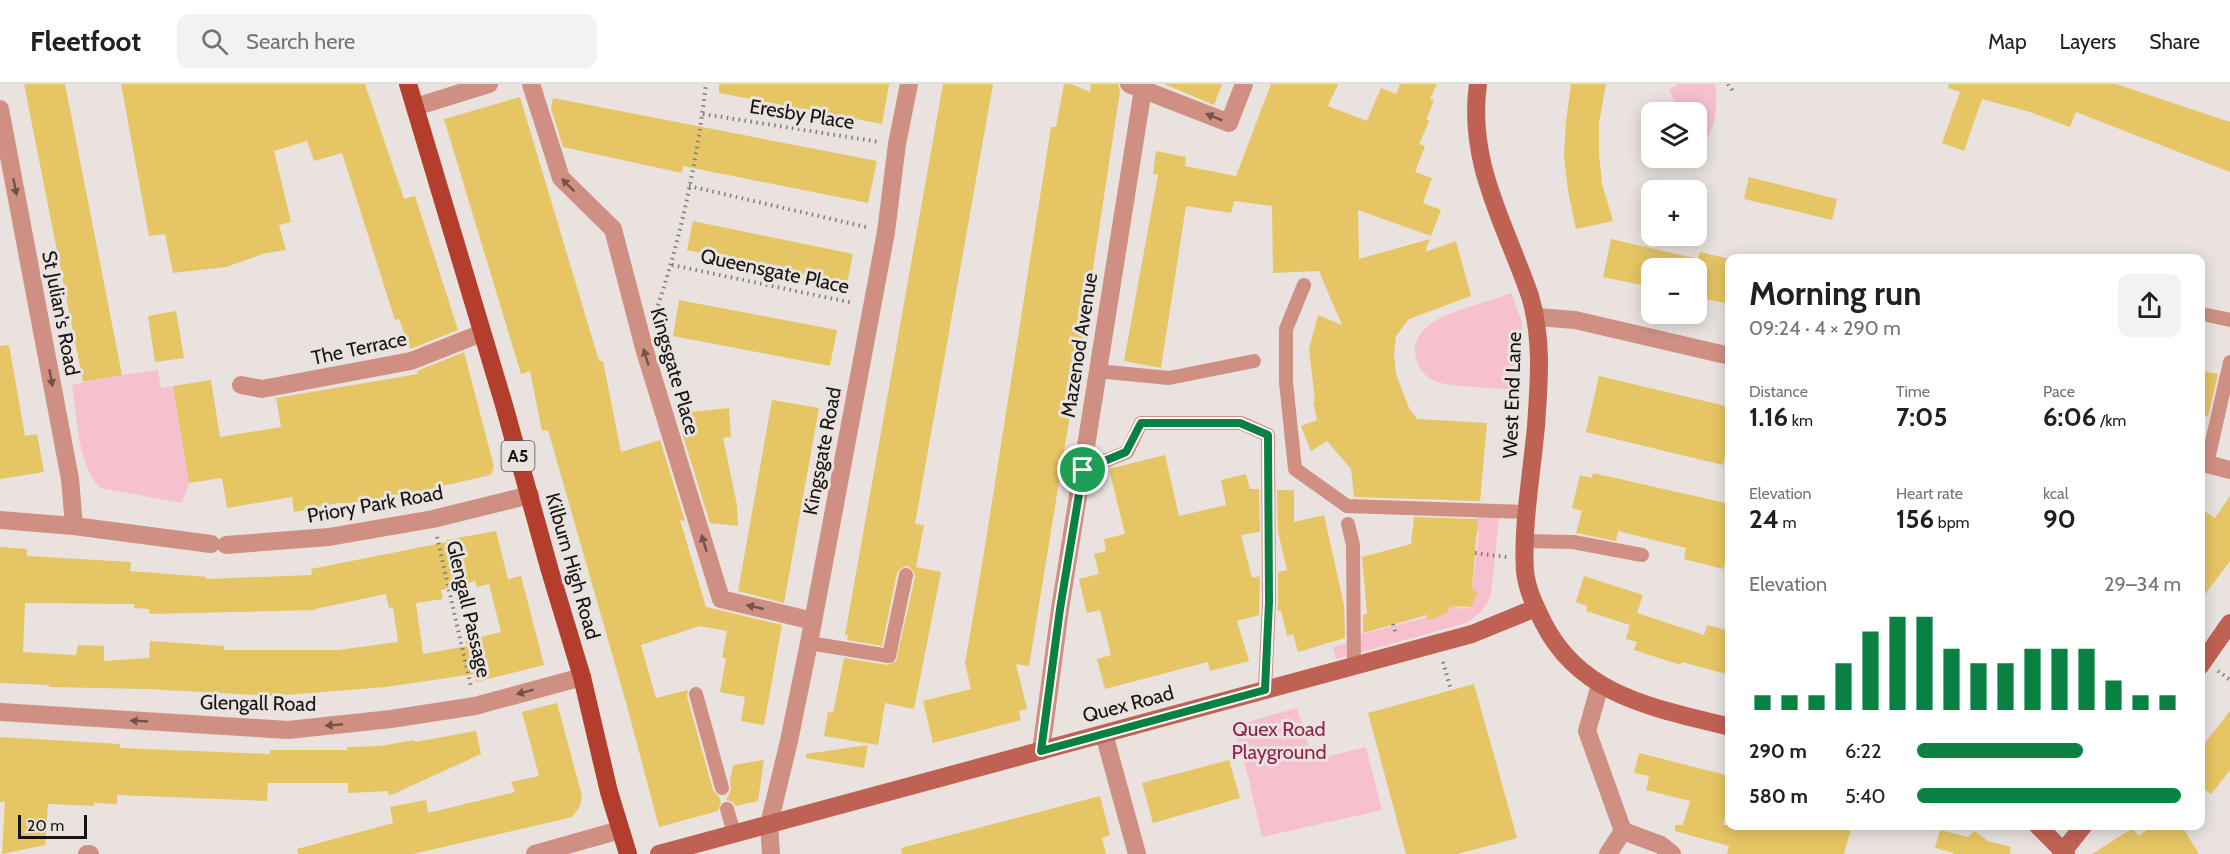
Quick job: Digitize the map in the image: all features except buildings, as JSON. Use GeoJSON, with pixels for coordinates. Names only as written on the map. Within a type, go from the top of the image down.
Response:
{"type":"FeatureCollection","features":[{"type":"Feature","properties":{"kind":"main road","name":"Kilburn High Road"},"geometry":{"type":"LineString","coordinates":[[408,84],[530,495],[582,677],[609,792],[628,854]]}},
{"type":"Feature","properties":{"kind":"main road","name":"West End Lane"},"geometry":{"type":"LineString","coordinates":[[1478,84],[1475,116],[1481,164],[1537,317],[1539,387],[1525,541],[1527,584],[1536,608],[1548,632],[1567,658],[1600,686],[1644,704],[1725,726]]}},
{"type":"Feature","properties":{"kind":"main road","name":"Quex Road"},"geometry":{"type":"LineString","coordinates":[[659,854],[1438,643],[1489,628],[1536,608]]}},
{"type":"Feature","properties":{"kind":"main road"},"geometry":{"type":"LineString","coordinates":[[2205,659],[2230,624]]}},
{"type":"Feature","properties":{"kind":"main road"},"geometry":{"type":"LineString","coordinates":[[2042,830],[2063,853],[2080,830]]}},
{"type":"Feature","properties":{"kind":"street"},"geometry":{"type":"LineString","coordinates":[[415,107],[489,84]]}},
{"type":"Feature","properties":{"kind":"street","name":"Kingsgate Place"},"geometry":{"type":"LineString","coordinates":[[531,84],[561,177],[613,229],[644,348],[721,599],[813,621]]}},
{"type":"Feature","properties":{"kind":"street","name":"Kingsgate Road"},"geometry":{"type":"LineString","coordinates":[[771,854],[769,824],[809,643],[886,232],[897,144],[909,84]]}},
{"type":"Feature","properties":{"kind":"street"},"geometry":{"type":"LineString","coordinates":[[1136,87],[1229,123],[1244,84]]}},
{"type":"Feature","properties":{"kind":"street","name":"Mazenod Avenue"},"geometry":{"type":"LineString","coordinates":[[1041,751],[1136,87]]}},
{"type":"Feature","properties":{"kind":"street","name":"St Julian's Road"},"geometry":{"type":"LineString","coordinates":[[0,109],[70,479],[74,526]]}},
{"type":"Feature","properties":{"kind":"street"},"geometry":{"type":"LineString","coordinates":[[1537,317],[1575,320],[1725,355]]}},
{"type":"Feature","properties":{"kind":"street","name":"The Terrace"},"geometry":{"type":"LineString","coordinates":[[241,385],[262,389],[411,361],[482,333]]}},
{"type":"Feature","properties":{"kind":"street"},"geometry":{"type":"LineString","coordinates":[[2205,463],[2230,470]]}},
{"type":"Feature","properties":{"kind":"street","name":"Priory Park Road"},"geometry":{"type":"LineString","coordinates":[[0,520],[74,526],[218,544],[329,537],[433,519],[530,495]]}},
{"type":"Feature","properties":{"kind":"street","name":"Glengall Road"},"geometry":{"type":"LineString","coordinates":[[0,712],[288,730],[391,719],[475,706],[582,677]]}},
{"type":"Feature","properties":{"kind":"street"},"geometry":{"type":"LineString","coordinates":[[1600,686],[1587,732],[1623,831],[1661,845],[1672,854]]}},
{"type":"Feature","properties":{"kind":"street"},"geometry":{"type":"LineString","coordinates":[[1104,734],[1137,854]]}},
{"type":"Feature","properties":{"kind":"street"},"geometry":{"type":"LineString","coordinates":[[535,854],[621,830]]}},
{"type":"Feature","properties":{"kind":"street"},"geometry":{"type":"LineString","coordinates":[[1608,854],[1623,831]]}},
{"type":"Feature","properties":{"kind":"lane"},"geometry":{"type":"LineString","coordinates":[[1304,285],[1286,329],[1286,382],[1295,469],[1347,506],[1528,512]]}},
{"type":"Feature","properties":{"kind":"lane"},"geometry":{"type":"LineString","coordinates":[[2207,315],[2230,320]]}},
{"type":"Feature","properties":{"kind":"lane"},"geometry":{"type":"LineString","coordinates":[[1097,371],[1169,378],[1254,361]]}},
{"type":"Feature","properties":{"kind":"lane"},"geometry":{"type":"LineString","coordinates":[[2205,459],[2230,362]]}},
{"type":"Feature","properties":{"kind":"lane"},"geometry":{"type":"LineString","coordinates":[[1083,470],[1126,452],[1141,423],[1240,423],[1268,435],[1269,602],[1265,690]]}},
{"type":"Feature","properties":{"kind":"lane"},"geometry":{"type":"LineString","coordinates":[[1348,524],[1353,545],[1354,666]]}},
{"type":"Feature","properties":{"kind":"lane"},"geometry":{"type":"LineString","coordinates":[[1525,541],[1573,542],[1642,555]]}},
{"type":"Feature","properties":{"kind":"lane"},"geometry":{"type":"LineString","coordinates":[[809,643],[889,656],[906,575]]}},
{"type":"Feature","properties":{"kind":"lane"},"geometry":{"type":"LineString","coordinates":[[696,694],[722,788]]}},
{"type":"Feature","properties":{"kind":"lane"},"geometry":{"type":"LineString","coordinates":[[727,809],[734,833]]}},
{"type":"Feature","properties":{"kind":"path"},"geometry":{"type":"LineString","coordinates":[[655,315],[672,265],[703,114],[706,84]]}},
{"type":"Feature","properties":{"kind":"path"},"geometry":{"type":"LineString","coordinates":[[1728,84],[1733,92]]}},
{"type":"Feature","properties":{"kind":"path","name":"Eresby Place"},"geometry":{"type":"LineString","coordinates":[[703,114],[897,144]]}},
{"type":"Feature","properties":{"kind":"path"},"geometry":{"type":"LineString","coordinates":[[689,186],[886,232]]}},
{"type":"Feature","properties":{"kind":"path","name":"Queensgate Place"},"geometry":{"type":"LineString","coordinates":[[672,265],[872,307]]}},
{"type":"Feature","properties":{"kind":"path","name":"Glengall Passage"},"geometry":{"type":"LineString","coordinates":[[433,519],[475,706]]}},
{"type":"Feature","properties":{"kind":"path"},"geometry":{"type":"LineString","coordinates":[[1475,553],[1525,559]]}},
{"type":"Feature","properties":{"kind":"path"},"geometry":{"type":"LineString","coordinates":[[1438,643],[1451,690]]}},
{"type":"Feature","properties":{"kind":"green space"},"geometry":{"type":"Polygon","coordinates":[[[1678,84],[1715,84],[1715,119],[1707,138],[1707,102],[1675,102],[1669,90],[1678,84]]]}},
{"type":"Feature","properties":{"kind":"green space"},"geometry":{"type":"Polygon","coordinates":[[[1511,293],[1522,322],[1521,390],[1445,384],[1436,382],[1422,372],[1415,347],[1426,328],[1450,314],[1511,293]]]}},
{"type":"Feature","properties":{"kind":"green space"},"geometry":{"type":"Polygon","coordinates":[[[158,370],[161,388],[173,386],[189,483],[182,503],[100,488],[87,467],[80,440],[72,385],[158,370]]]}},
{"type":"Feature","properties":{"kind":"green space"},"geometry":{"type":"Polygon","coordinates":[[[1477,516],[1499,517],[1491,594],[1478,614],[1466,623],[1336,659],[1333,647],[1358,640],[1358,635],[1443,613],[1445,609],[1455,605],[1460,609],[1471,607],[1476,595],[1472,591],[1479,532],[1476,531],[1477,516]]]}},
{"type":"Feature","properties":{"kind":"green space","name":"Quex Road Playground"},"geometry":{"type":"Polygon","coordinates":[[[1297,708],[1313,760],[1366,747],[1382,810],[1262,837],[1248,776],[1233,726],[1297,708]]]}},
{"type":"Feature","properties":{"kind":"route"},"geometry":{"type":"LineString","coordinates":[[1141,423],[1240,423],[1268,435],[1269,602],[1265,690],[1041,751],[1060,609],[1083,470],[1126,452],[1141,423]]}}]}
